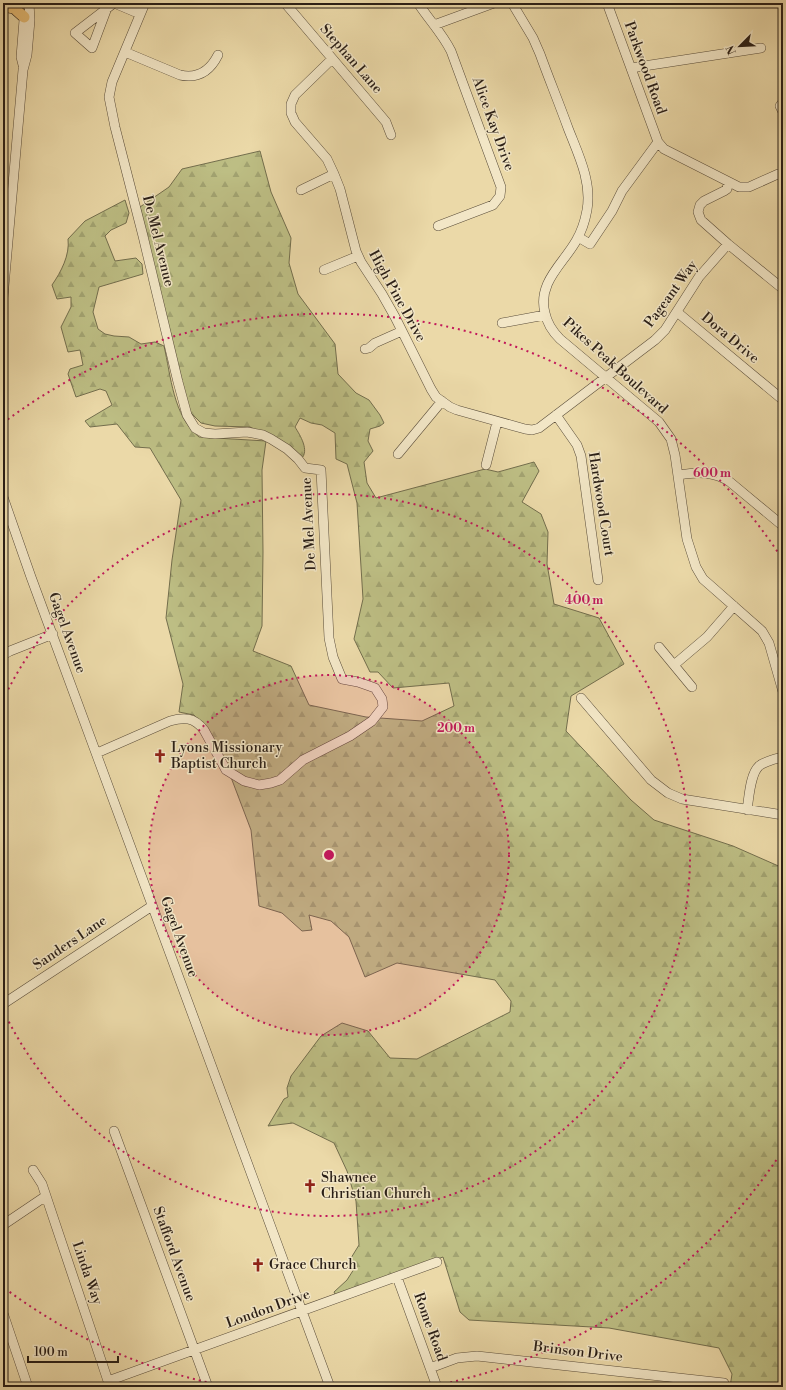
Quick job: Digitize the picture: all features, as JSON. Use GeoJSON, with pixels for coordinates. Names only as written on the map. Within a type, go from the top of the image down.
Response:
{"type":"FeatureCollection","features":[{"type":"Feature","properties":{"kind":"main road"},"geometry":{"type":"LineString","coordinates":[[3,6],[14,8],[24,17]]}},
{"type":"Feature","properties":{"kind":"street"},"geometry":{"type":"LineString","coordinates":[[23,3],[24,17],[21,57],[24,66]]}},
{"type":"Feature","properties":{"kind":"street"},"geometry":{"type":"LineString","coordinates":[[3,298],[24,66],[27,55],[30,20],[29,3]]}},
{"type":"Feature","properties":{"kind":"street","name":"De Mel Avenue"},"geometry":{"type":"LineString","coordinates":[[97,753],[170,721],[181,718],[192,720],[200,724],[226,770],[244,781],[259,784],[271,783],[280,780],[303,760],[350,736],[372,721],[383,707],[382,699],[375,688],[358,682],[342,679],[333,657],[329,638],[321,470],[305,468],[287,448],[271,439],[247,432],[215,434],[204,433],[195,428],[187,415],[109,97],[111,86],[145,3]]}},
{"type":"Feature","properties":{"kind":"street","name":"Stephan Lane"},"geometry":{"type":"LineString","coordinates":[[285,3],[386,122],[391,135]]}},
{"type":"Feature","properties":{"kind":"street","name":"Alice Kay Drive"},"geometry":{"type":"LineString","coordinates":[[418,3],[446,40],[451,51],[500,181],[501,192],[498,200],[493,205],[438,226]]}},
{"type":"Feature","properties":{"kind":"street"},"geometry":{"type":"LineString","coordinates":[[434,25],[494,3]]}},
{"type":"Feature","properties":{"kind":"street","name":"Pikes Peak Boulevard"},"geometry":{"type":"LineString","coordinates":[[512,3],[533,38],[540,54],[586,178],[588,191],[587,210],[584,224],[578,237],[549,279],[546,286],[543,300],[545,315],[555,334],[653,417],[668,433],[673,445],[679,475],[687,539],[693,560],[703,578],[756,625],[766,637],[783,692]]}},
{"type":"Feature","properties":{"kind":"street","name":"Parkwood Road"},"geometry":{"type":"LineString","coordinates":[[607,3],[658,142]]}},
{"type":"Feature","properties":{"kind":"street"},"geometry":{"type":"LineString","coordinates":[[112,5],[140,14]]}},
{"type":"Feature","properties":{"kind":"street"},"geometry":{"type":"LineString","coordinates":[[630,68],[761,48]]}},
{"type":"Feature","properties":{"kind":"street"},"geometry":{"type":"LineString","coordinates":[[125,52],[180,75],[189,76],[203,74],[218,55]]}},
{"type":"Feature","properties":{"kind":"street","name":"High Pine Drive"},"geometry":{"type":"LineString","coordinates":[[332,59],[294,95],[290,108],[291,113],[295,122],[324,155],[334,174],[340,189],[358,256],[382,294],[436,397],[457,410],[525,429],[532,430],[538,428],[556,415]]}},
{"type":"Feature","properties":{"kind":"street"},"geometry":{"type":"LineString","coordinates":[[783,102],[780,106],[783,112]]}},
{"type":"Feature","properties":{"kind":"street"},"geometry":{"type":"LineString","coordinates":[[578,237],[590,244],[612,210],[622,191],[658,142],[670,152],[728,183],[744,188],[778,174]]}},
{"type":"Feature","properties":{"kind":"street"},"geometry":{"type":"LineString","coordinates":[[301,190],[334,174]]}},
{"type":"Feature","properties":{"kind":"street"},"geometry":{"type":"LineString","coordinates":[[728,183],[724,191],[704,201],[700,205],[698,212],[701,220],[783,289]]}},
{"type":"Feature","properties":{"kind":"street","name":"Pageant Way"},"geometry":{"type":"LineString","coordinates":[[556,415],[655,340],[665,330],[699,277],[728,244]]}},
{"type":"Feature","properties":{"kind":"street"},"geometry":{"type":"LineString","coordinates":[[324,270],[358,256]]}},
{"type":"Feature","properties":{"kind":"street","name":"Dora Drive"},"geometry":{"type":"LineString","coordinates":[[677,312],[782,398]]}},
{"type":"Feature","properties":{"kind":"street"},"geometry":{"type":"LineString","coordinates":[[502,323],[545,315]]}},
{"type":"Feature","properties":{"kind":"street"},"geometry":{"type":"LineString","coordinates":[[365,349],[402,331]]}},
{"type":"Feature","properties":{"kind":"street"},"geometry":{"type":"LineString","coordinates":[[398,454],[442,401]]}},
{"type":"Feature","properties":{"kind":"street","name":"Hardwood Court"},"geometry":{"type":"LineString","coordinates":[[556,415],[577,445],[581,456],[598,580]]}},
{"type":"Feature","properties":{"kind":"street"},"geometry":{"type":"LineString","coordinates":[[486,466],[497,422]]}},
{"type":"Feature","properties":{"kind":"street"},"geometry":{"type":"LineString","coordinates":[[679,475],[705,473],[720,476],[730,482],[783,526]]}},
{"type":"Feature","properties":{"kind":"street","name":"Gagel Avenue"},"geometry":{"type":"LineString","coordinates":[[3,497],[330,1387]]}},
{"type":"Feature","properties":{"kind":"street"},"geometry":{"type":"LineString","coordinates":[[674,665],[707,637],[734,606]]}},
{"type":"Feature","properties":{"kind":"street"},"geometry":{"type":"LineString","coordinates":[[3,655],[53,634]]}},
{"type":"Feature","properties":{"kind":"street"},"geometry":{"type":"LineString","coordinates":[[659,647],[692,687]]}},
{"type":"Feature","properties":{"kind":"street"},"geometry":{"type":"LineString","coordinates":[[581,698],[646,775],[662,789],[682,799],[783,815]]}},
{"type":"Feature","properties":{"kind":"street"},"geometry":{"type":"LineString","coordinates":[[747,810],[752,778],[755,770],[763,763],[783,757]]}},
{"type":"Feature","properties":{"kind":"street","name":"Sanders Lane"},"geometry":{"type":"LineString","coordinates":[[3,1004],[152,906]]}},
{"type":"Feature","properties":{"kind":"street","name":"Stafford Avenue"},"geometry":{"type":"LineString","coordinates":[[114,1131],[208,1387]]}},
{"type":"Feature","properties":{"kind":"street","name":"Linda Way"},"geometry":{"type":"LineString","coordinates":[[33,1170],[42,1184],[109,1384]]}},
{"type":"Feature","properties":{"kind":"street"},"geometry":{"type":"LineString","coordinates":[[3,1225],[46,1196]]}},
{"type":"Feature","properties":{"kind":"street","name":"London Drive"},"geometry":{"type":"LineString","coordinates":[[109,1384],[194,1350],[437,1262]]}},
{"type":"Feature","properties":{"kind":"street","name":"Rome Road"},"geometry":{"type":"LineString","coordinates":[[397,1277],[437,1387]]}},
{"type":"Feature","properties":{"kind":"street"},"geometry":{"type":"LineString","coordinates":[[3,1313],[28,1387]]}},
{"type":"Feature","properties":{"kind":"street","name":"Brinson Drive"},"geometry":{"type":"LineString","coordinates":[[430,1368],[457,1358],[477,1356],[724,1383]]}},
{"type":"Feature","properties":{"kind":"green space"},"geometry":{"type":"Polygon","coordinates":[[[260,151],[271,192],[291,238],[289,263],[298,294],[335,344],[338,374],[356,393],[369,400],[384,423],[370,429],[368,441],[373,451],[364,462],[367,483],[376,498],[485,469],[498,472],[534,462],[539,471],[522,502],[541,514],[548,532],[547,564],[554,604],[599,618],[624,664],[571,696],[566,731],[631,800],[654,820],[733,846],[783,868],[783,1387],[730,1387],[732,1374],[719,1348],[609,1328],[469,1320],[460,1312],[443,1257],[336,1296],[334,1292],[347,1280],[354,1269],[351,1258],[359,1245],[356,1201],[347,1171],[334,1143],[293,1123],[268,1126],[284,1099],[288,1097],[287,1088],[291,1076],[321,1036],[342,1023],[368,1031],[390,1058],[417,1059],[510,1012],[511,1001],[495,980],[397,963],[365,977],[349,937],[331,921],[309,915],[312,930],[302,931],[282,913],[259,906],[251,830],[221,751],[194,715],[179,712],[183,684],[166,618],[172,560],[181,500],[150,448],[135,447],[117,424],[90,427],[85,421],[112,405],[106,391],[100,389],[76,397],[68,374],[70,369],[83,365],[80,350],[68,352],[61,327],[71,307],[71,297],[57,299],[52,285],[59,275],[64,263],[68,251],[68,239],[85,221],[125,200],[129,213],[126,223],[111,230],[105,236],[115,261],[136,258],[142,264],[143,274],[99,287],[93,312],[98,329],[105,334],[129,337],[141,344],[155,342],[164,346],[171,382],[178,407],[190,428],[199,437],[266,441],[262,470],[262,626],[253,651],[291,666],[309,705],[366,717],[422,721],[454,706],[449,683],[393,688],[378,672],[370,672],[354,639],[363,599],[357,503],[347,464],[336,459],[335,433],[322,425],[311,423],[300,418],[295,427],[303,443],[305,452],[301,459],[286,445],[250,427],[215,426],[201,423],[187,409],[140,207],[169,187],[182,169],[260,151]]]}},
{"type":"Feature","properties":{"kind":"place","name":"Lyons Missionary Baptist Church"},"geometry":{"type":"Point","coordinates":[160,756]}},
{"type":"Feature","properties":{"kind":"place","name":"Shawnee Christian Church"},"geometry":{"type":"Point","coordinates":[310,1186]}},
{"type":"Feature","properties":{"kind":"place","name":"Grace Church"},"geometry":{"type":"Point","coordinates":[258,1265]}}]}
